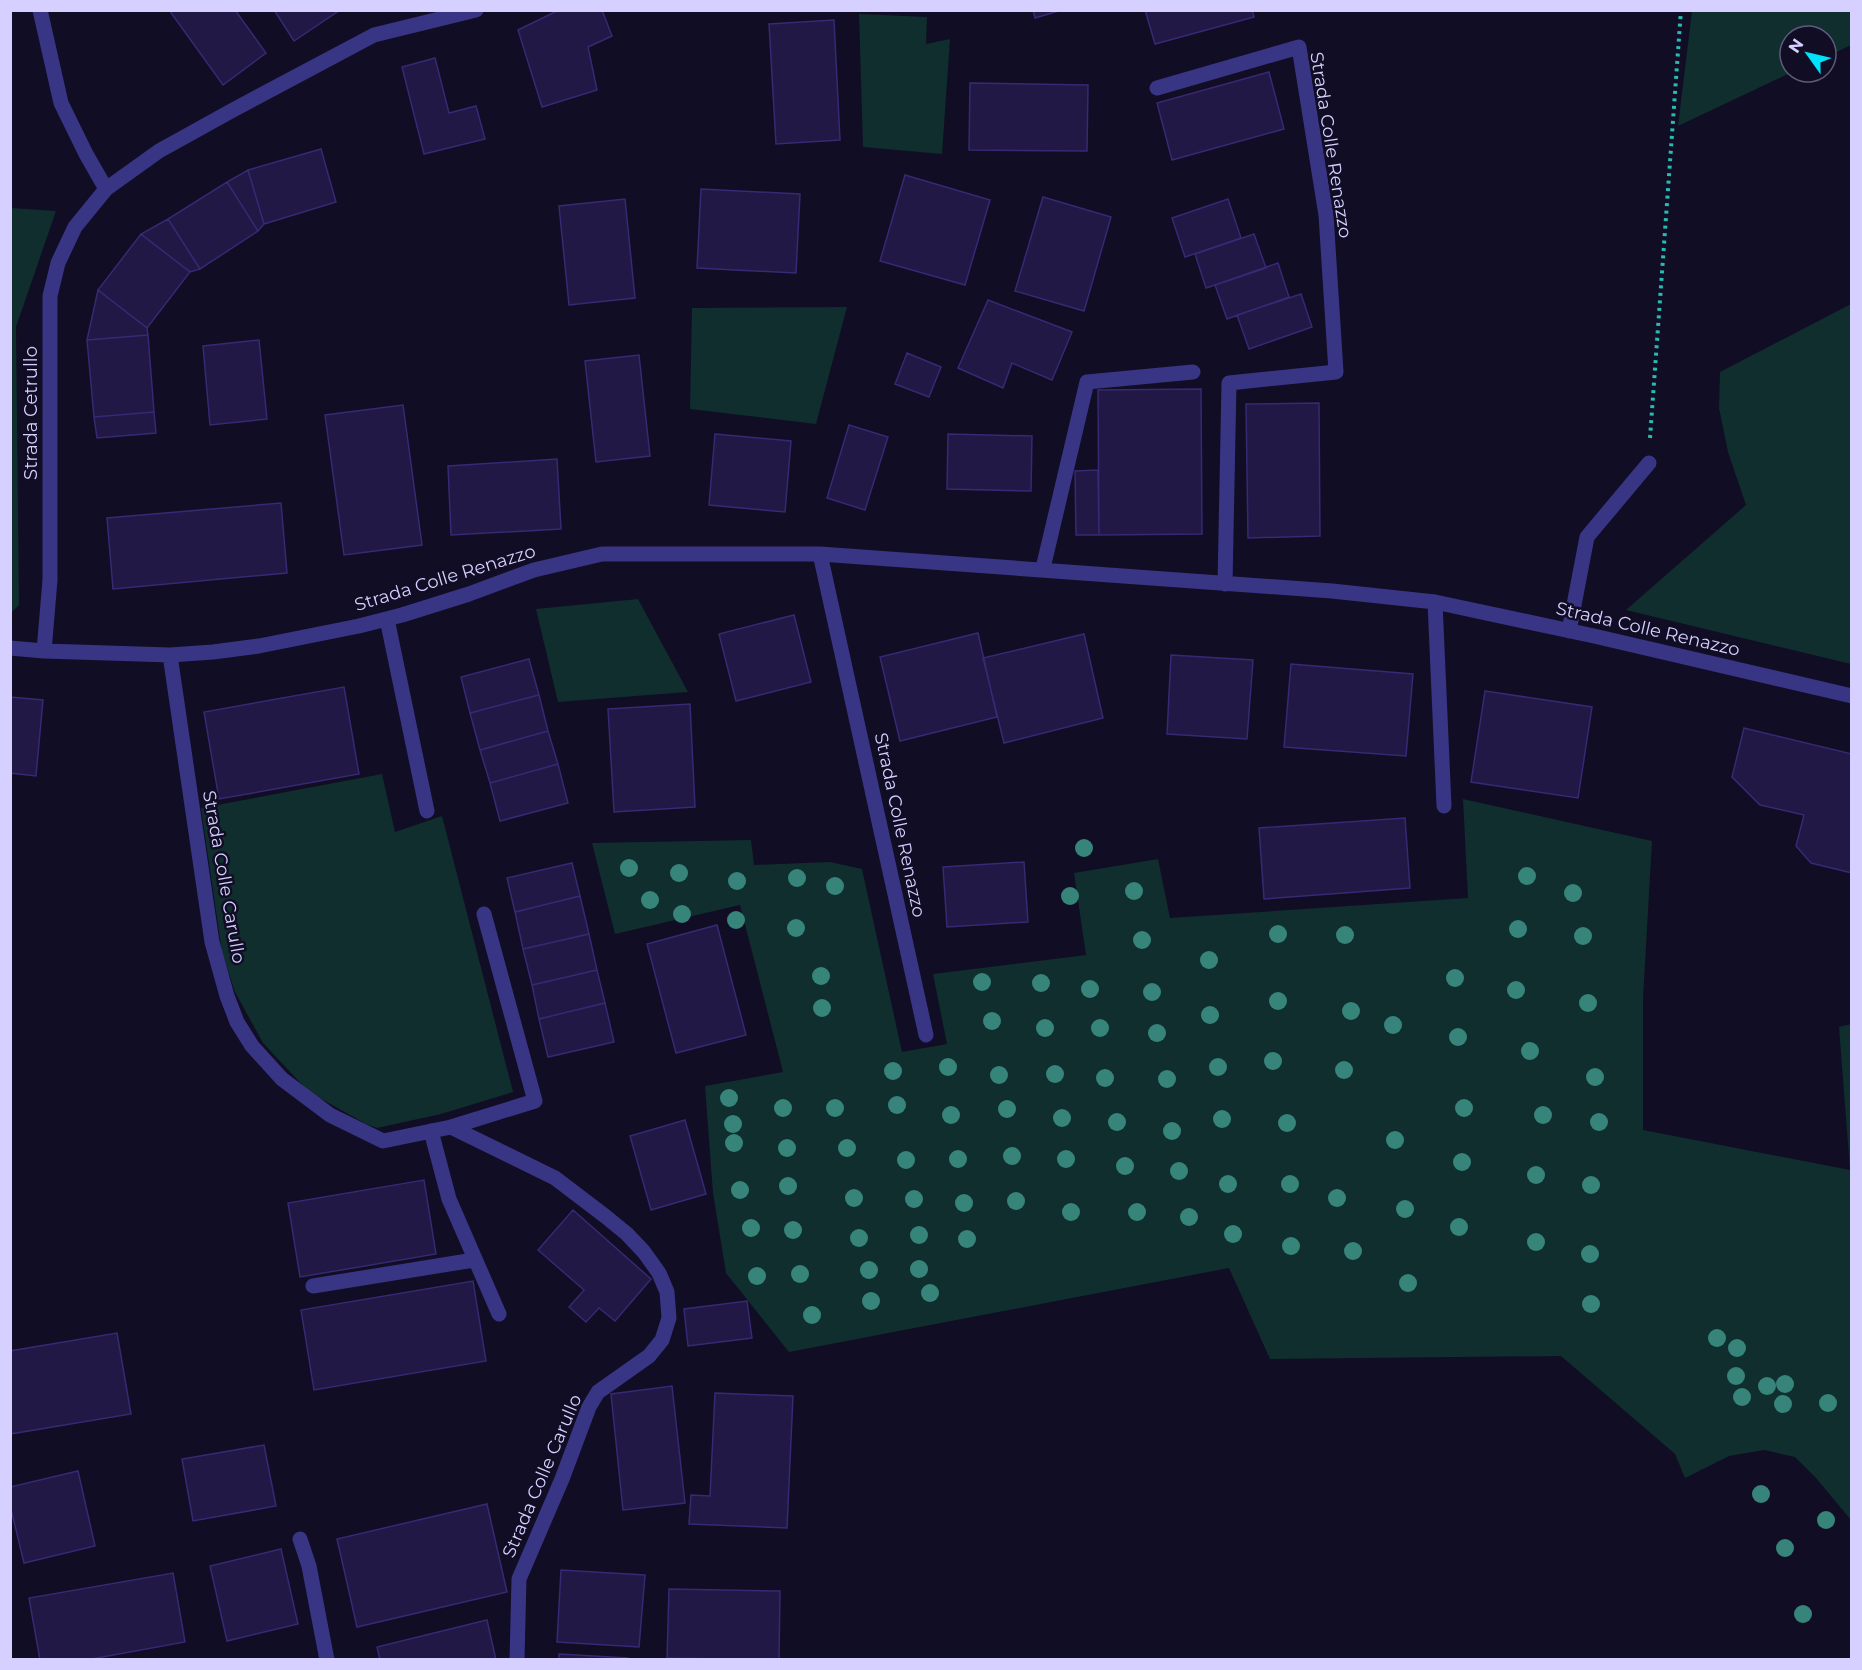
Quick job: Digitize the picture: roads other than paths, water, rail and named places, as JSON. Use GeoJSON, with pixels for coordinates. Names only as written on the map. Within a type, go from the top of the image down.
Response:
{"type":"FeatureCollection","features":[{"type":"Feature","properties":{"kind":"street"},"geometry":{"type":"LineString","coordinates":[[40,10],[61,103],[106,189]]}},
{"type":"Feature","properties":{"kind":"street","name":"Strada Cetrullo"},"geometry":{"type":"LineString","coordinates":[[44,651],[50,580],[50,296],[58,263],[75,227],[106,189],[159,151],[233,110],[374,35],[476,10]]}},
{"type":"Feature","properties":{"kind":"street","name":"Strada Colle Renazzo"},"geometry":{"type":"LineString","coordinates":[[1157,88],[1299,47],[1326,215],[1336,372],[1229,383],[1225,584]]}},
{"type":"Feature","properties":{"kind":"street"},"geometry":{"type":"LineString","coordinates":[[1044,568],[1087,382],[1193,372]]}},
{"type":"Feature","properties":{"kind":"street"},"geometry":{"type":"LineString","coordinates":[[1569,631],[1587,537],[1649,463]]}},
{"type":"Feature","properties":{"kind":"street","name":"Strada Colle Renazzo"},"geometry":{"type":"LineString","coordinates":[[10,648],[170,655],[213,652],[259,646],[387,619],[469,594],[534,570],[602,554],[820,554],[1044,568],[1332,591],[1435,602],[1851,696]]}},
{"type":"Feature","properties":{"kind":"street","name":"Strada Colle Renazzo"},"geometry":{"type":"LineString","coordinates":[[820,554],[926,1035]]}},
{"type":"Feature","properties":{"kind":"street"},"geometry":{"type":"LineString","coordinates":[[1435,602],[1444,806]]}},
{"type":"Feature","properties":{"kind":"street"},"geometry":{"type":"LineString","coordinates":[[387,619],[427,811]]}},
{"type":"Feature","properties":{"kind":"street","name":"Strada Colle Carullo"},"geometry":{"type":"LineString","coordinates":[[170,655],[212,942],[237,1022],[266,1063],[282,1079],[330,1115],[383,1141],[451,1126],[535,1101],[484,914]]}},
{"type":"Feature","properties":{"kind":"street","name":"Strada Colle Carullo"},"geometry":{"type":"LineString","coordinates":[[451,1126],[555,1178],[605,1216],[645,1252],[659,1273],[667,1292],[669,1318],[662,1340],[649,1356],[598,1392],[589,1407],[562,1479],[519,1579],[517,1659]]}},
{"type":"Feature","properties":{"kind":"street"},"geometry":{"type":"LineString","coordinates":[[431,1131],[449,1199],[498,1314]]}},
{"type":"Feature","properties":{"kind":"street"},"geometry":{"type":"LineString","coordinates":[[314,1286],[474,1260]]}},
{"type":"Feature","properties":{"kind":"street"},"geometry":{"type":"LineString","coordinates":[[300,1539],[309,1566],[327,1659]]}}]}
